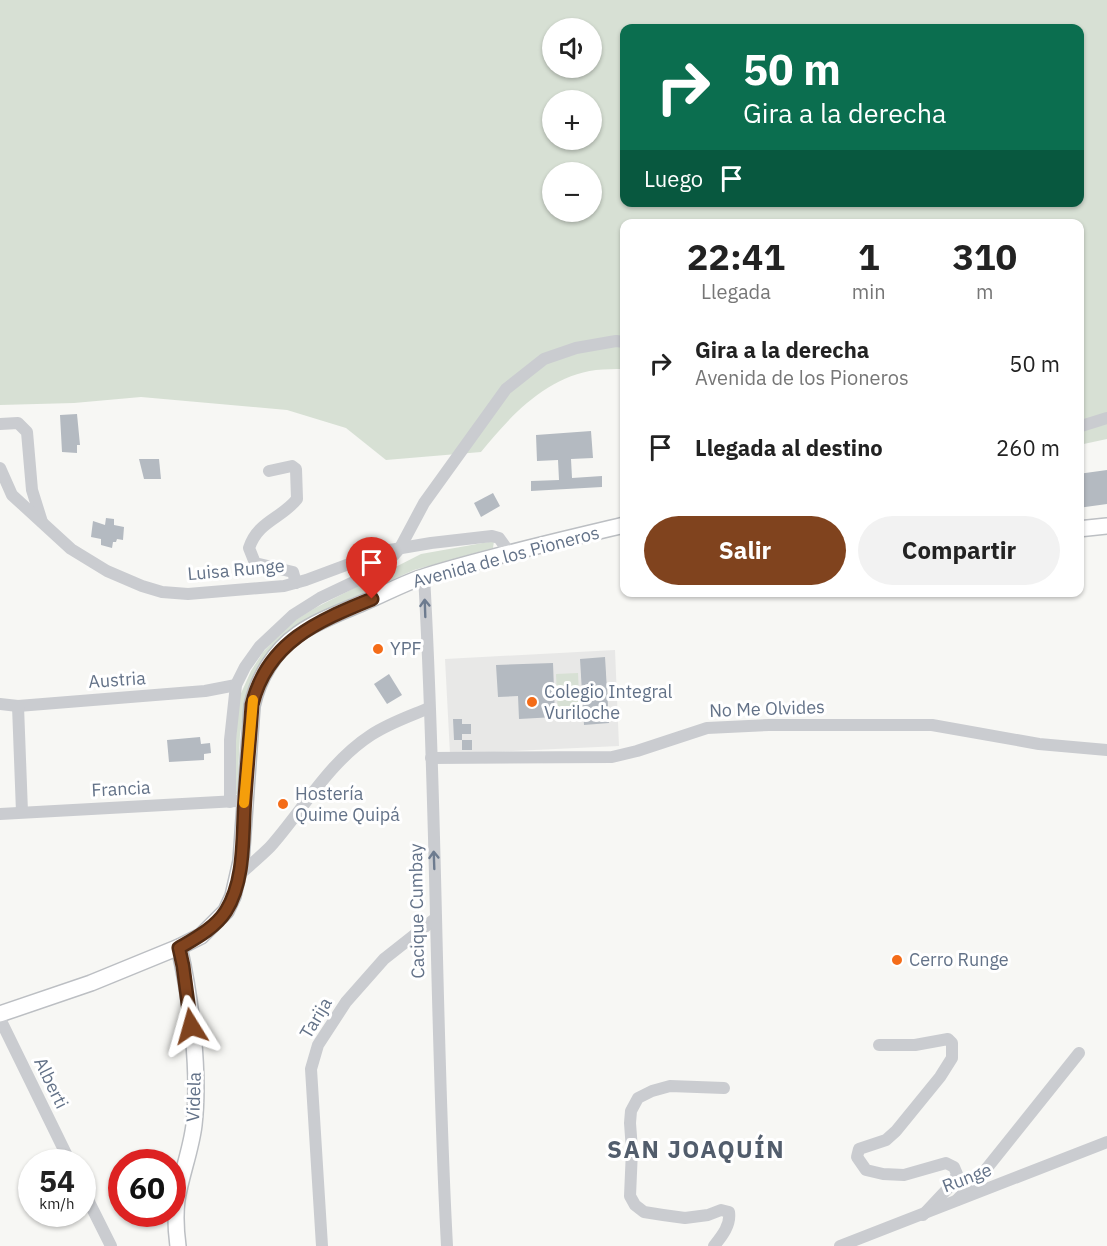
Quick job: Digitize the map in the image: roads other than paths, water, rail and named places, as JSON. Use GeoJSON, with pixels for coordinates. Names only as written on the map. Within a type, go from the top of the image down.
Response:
{"type":"FeatureCollection","features":[{"type":"Feature","properties":{"kind":"main road","name":"Avenida de los Pioneros"},"geometry":{"type":"LineString","coordinates":[[0,1014],[91,983],[179,948],[201,936],[221,916],[233,896],[239,875],[237,801],[252,705],[264,673],[279,652],[297,635],[318,622],[423,576],[509,552],[620,526]]}},
{"type":"Feature","properties":{"kind":"main road"},"geometry":{"type":"LineString","coordinates":[[1084,528],[1107,526]]}},
{"type":"Feature","properties":{"kind":"main road","name":"Videla"},"geometry":{"type":"LineString","coordinates":[[178,1246],[175,1224],[177,1200],[194,1127],[197,1097],[194,1050],[179,948]]}},
{"type":"Feature","properties":{"kind":"street"},"geometry":{"type":"LineString","coordinates":[[237,801],[230,740],[236,685],[260,646],[293,615],[320,598],[379,570],[400,548],[424,503],[506,389],[544,359],[576,348],[620,342]]}},
{"type":"Feature","properties":{"kind":"street"},"geometry":{"type":"LineString","coordinates":[[1084,425],[1107,418]]}},
{"type":"Feature","properties":{"kind":"street"},"geometry":{"type":"LineString","coordinates":[[0,424],[18,423],[27,432],[32,490],[44,526]]}},
{"type":"Feature","properties":{"kind":"street"},"geometry":{"type":"LineString","coordinates":[[269,471],[292,466],[296,469],[297,499],[291,507],[256,532],[249,548],[255,562],[293,572],[296,583]]}},
{"type":"Feature","properties":{"kind":"street","name":"Luisa Runge"},"geometry":{"type":"LineString","coordinates":[[0,468],[12,495],[71,549],[92,562],[142,586],[162,592],[188,594],[284,586],[384,551],[492,536],[499,538],[509,552]]}},
{"type":"Feature","properties":{"kind":"street","name":"Cacique Cumbay"},"geometry":{"type":"LineString","coordinates":[[423,576],[447,1246]]}},
{"type":"Feature","properties":{"kind":"street","name":"Austria"},"geometry":{"type":"LineString","coordinates":[[0,704],[18,706],[205,691],[236,685]]}},
{"type":"Feature","properties":{"kind":"street"},"geometry":{"type":"LineString","coordinates":[[18,706],[22,812]]}},
{"type":"Feature","properties":{"kind":"street"},"geometry":{"type":"LineString","coordinates":[[239,875],[270,847],[346,755],[370,735],[429,708]]}},
{"type":"Feature","properties":{"kind":"street","name":"No Me Olvides"},"geometry":{"type":"LineString","coordinates":[[431,758],[612,757],[637,752],[707,728],[769,724],[932,725],[1040,744],[1107,750]]}},
{"type":"Feature","properties":{"kind":"street","name":"Francia"},"geometry":{"type":"LineString","coordinates":[[0,814],[237,801]]}},
{"type":"Feature","properties":{"kind":"street","name":"Tarija"},"geometry":{"type":"LineString","coordinates":[[322,1246],[311,1069],[318,1045],[346,1002],[384,959],[436,918]]}},
{"type":"Feature","properties":{"kind":"street","name":"Alberti"},"geometry":{"type":"LineString","coordinates":[[0,1019],[64,1149]]}},
{"type":"Feature","properties":{"kind":"street"},"geometry":{"type":"LineString","coordinates":[[879,1045],[915,1045],[948,1040],[952,1043],[954,1050],[952,1058],[940,1077],[896,1131],[886,1140],[859,1149],[857,1157],[866,1170],[883,1174],[904,1175],[946,1163],[954,1167],[957,1174],[953,1182],[923,1215]]}},
{"type":"Feature","properties":{"kind":"street"},"geometry":{"type":"LineString","coordinates":[[954,1203],[983,1173],[1079,1053]]}},
{"type":"Feature","properties":{"kind":"street"},"geometry":{"type":"LineString","coordinates":[[714,1246],[726,1229],[730,1218],[729,1212],[721,1210],[708,1215],[685,1218],[644,1212],[635,1205],[630,1196],[632,1150],[630,1123],[631,1111],[638,1098],[652,1091],[670,1086],[724,1088]]}},
{"type":"Feature","properties":{"kind":"street","name":"Runge"},"geometry":{"type":"LineString","coordinates":[[840,1246],[1107,1142]]}},
{"type":"Feature","properties":{"kind":"street"},"geometry":{"type":"LineString","coordinates":[[96,1216],[111,1246]]}},
{"type":"Feature","properties":{"kind":"place","name":"YPF"},"geometry":{"type":"Point","coordinates":[378,649]}},
{"type":"Feature","properties":{"kind":"place","name":"Colegio Integral Vuriloche"},"geometry":{"type":"Point","coordinates":[532,702]}},
{"type":"Feature","properties":{"kind":"place","name":"Hostería Quime Quipá"},"geometry":{"type":"Point","coordinates":[283,804]}},
{"type":"Feature","properties":{"kind":"place","name":"Cerro Runge"},"geometry":{"type":"Point","coordinates":[897,960]}},
{"type":"Feature","properties":{"kind":"district","name":"SAN JOAQUÍN"},"geometry":{"type":"Point","coordinates":[696,1150]}}]}
